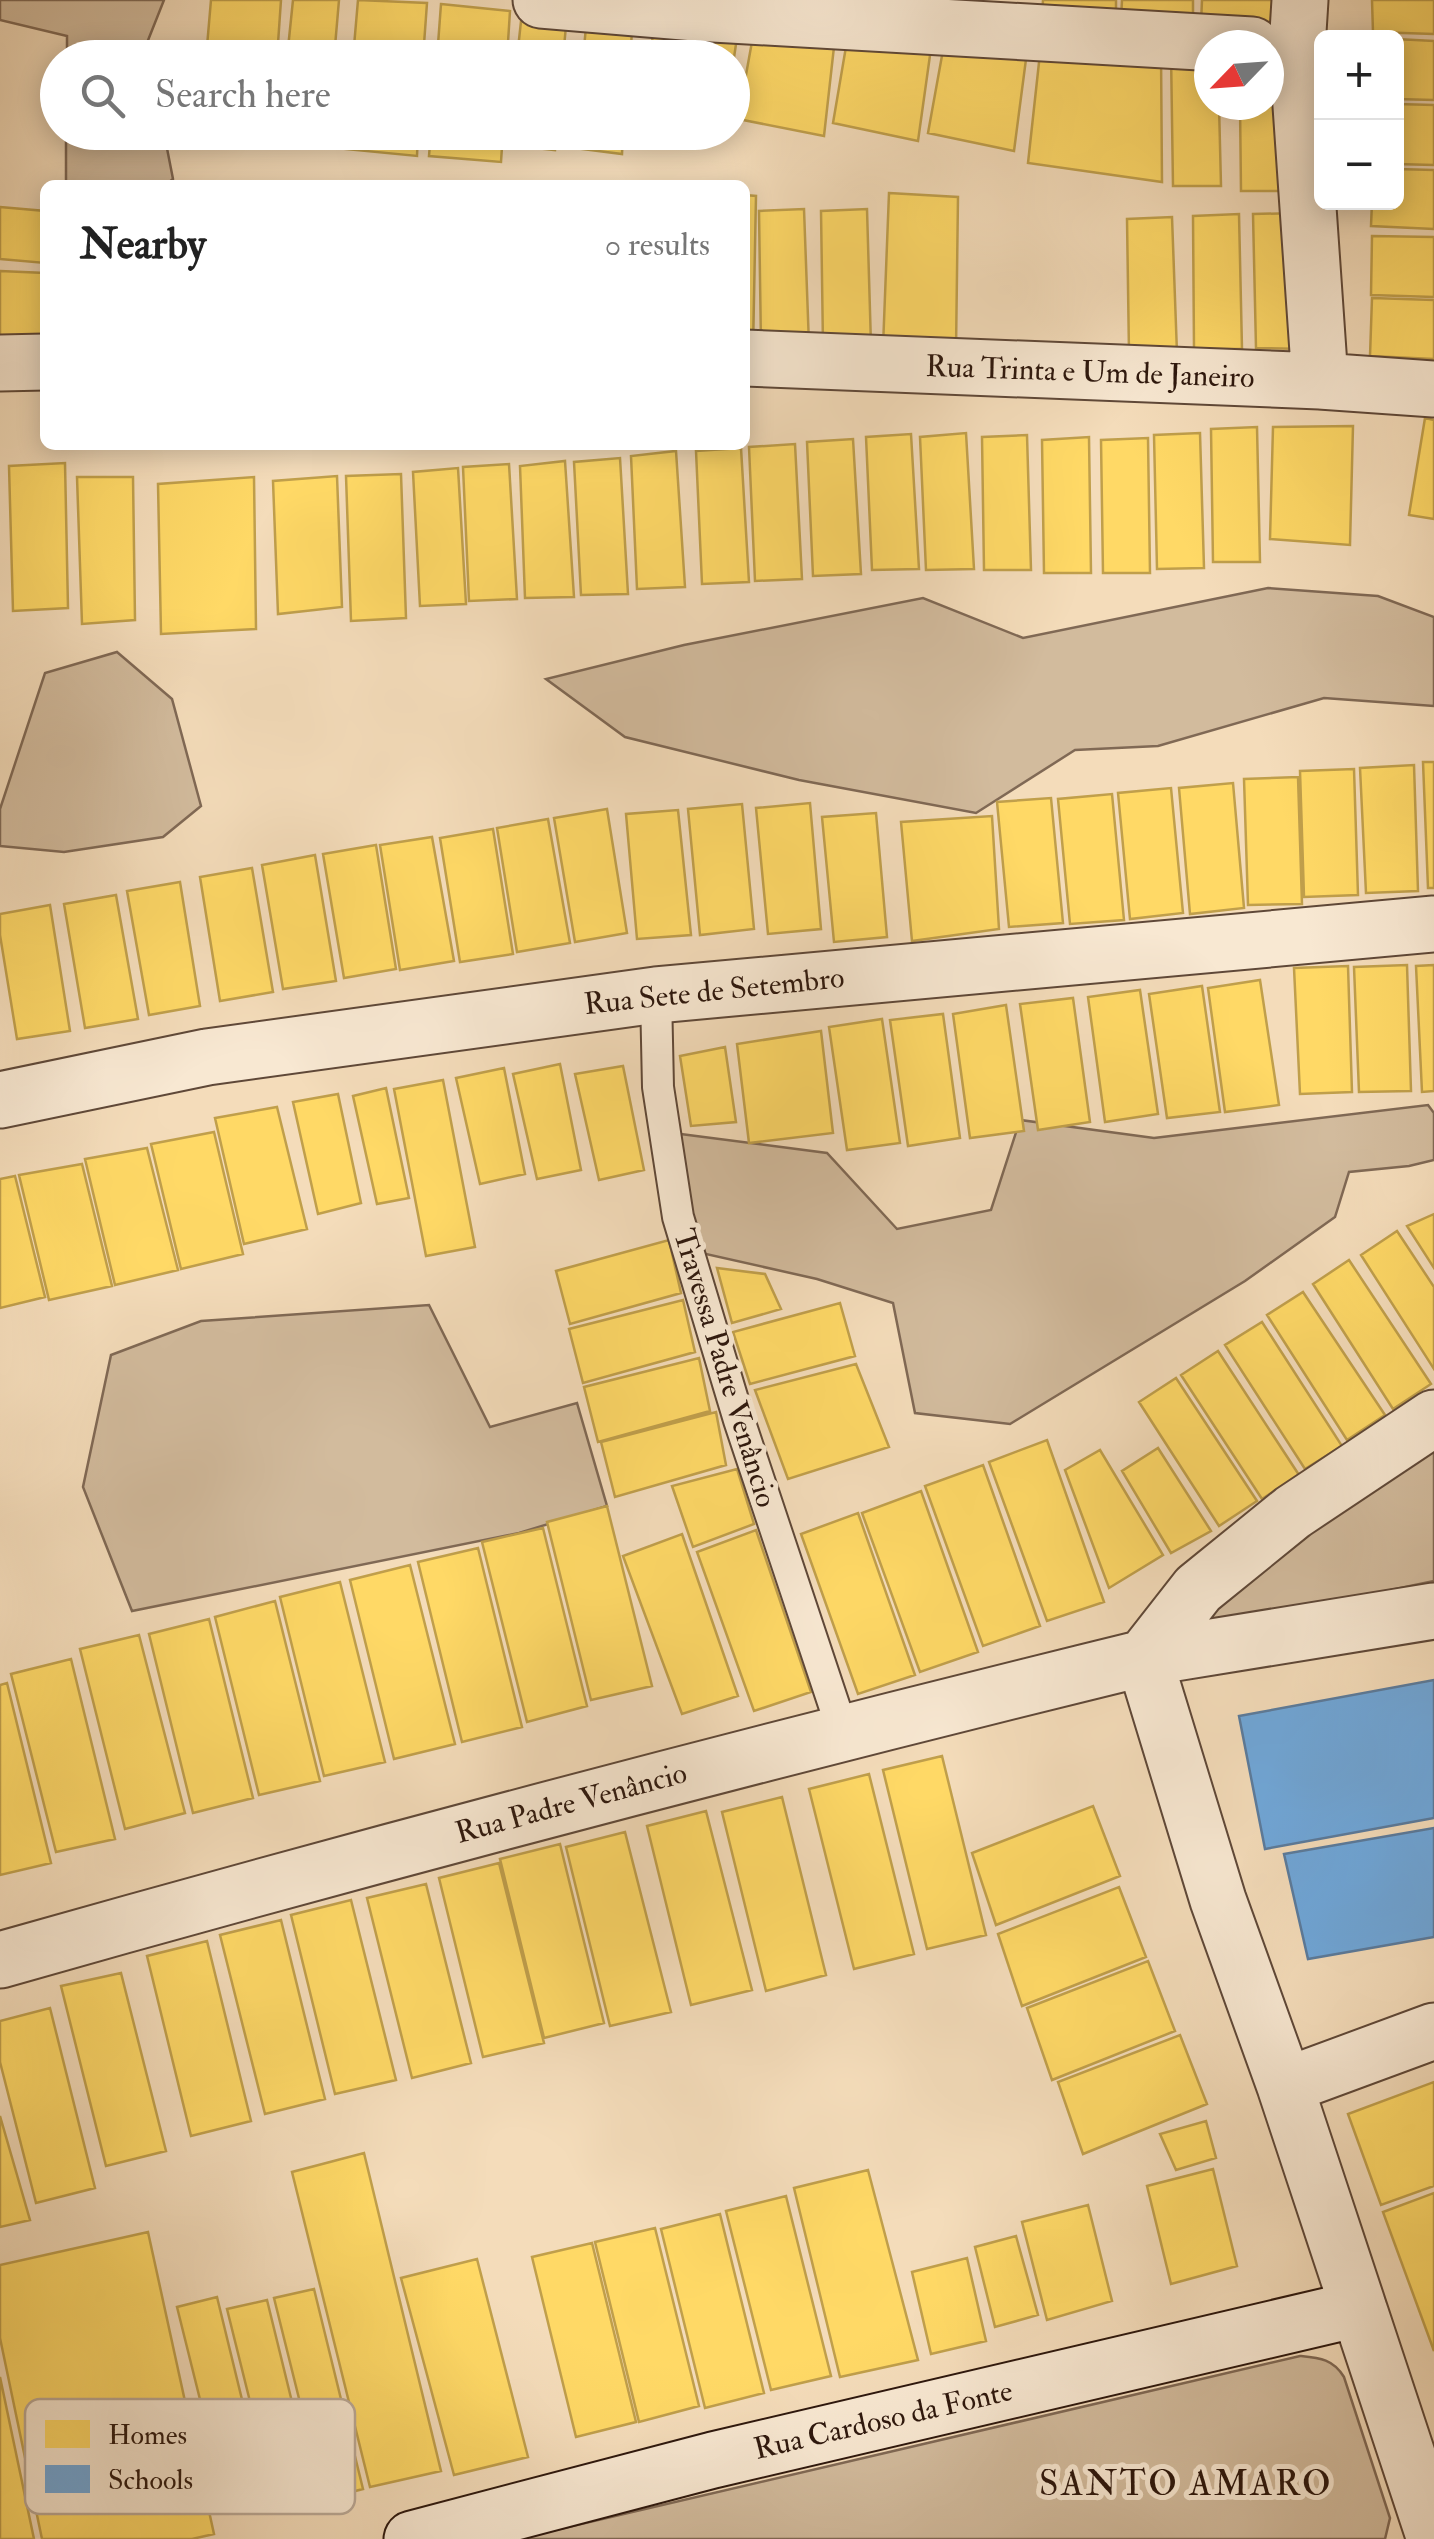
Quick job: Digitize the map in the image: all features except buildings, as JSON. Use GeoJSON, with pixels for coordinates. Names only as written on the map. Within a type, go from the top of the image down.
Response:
{"type":"FeatureCollection","features":[{"type":"Feature","properties":{"kind":"street"},"geometry":{"type":"LineString","coordinates":[[541,0],[696,13],[1194,32]]}},
{"type":"Feature","properties":{"kind":"street"},"geometry":{"type":"LineString","coordinates":[[1284,70],[1320,381]]}},
{"type":"Feature","properties":{"kind":"street","name":"Rua Trinta e Um de Janeiro"},"geometry":{"type":"LineString","coordinates":[[750,358],[1434,389]]}},
{"type":"Feature","properties":{"kind":"street"},"geometry":{"type":"LineString","coordinates":[[0,364],[40,362]]}},
{"type":"Feature","properties":{"kind":"street","name":"Rua Sete de Setembro"},"geometry":{"type":"LineString","coordinates":[[0,1100],[208,1057],[656,995],[1434,924]]}},
{"type":"Feature","properties":{"kind":"street"},"geometry":{"type":"LineString","coordinates":[[1434,1418],[1293,1512],[1198,1588],[1144,1658],[1218,1900],[1285,2086],[1434,2536]]}},
{"type":"Feature","properties":{"kind":"street","name":"Rua Padre Venâncio"},"geometry":{"type":"LineString","coordinates":[[0,1960],[331,1866],[842,1732],[1144,1658],[1434,1610]]}},
{"type":"Feature","properties":{"kind":"street"},"geometry":{"type":"LineString","coordinates":[[1285,2086],[1434,2032]]}},
{"type":"Feature","properties":{"kind":"street","name":"Rua Cardoso da Fonte"},"geometry":{"type":"LineString","coordinates":[[412,2539],[713,2460],[1356,2309]]}},
{"type":"Feature","properties":{"kind":"lane","name":"Travessa Padre Venâncio"},"geometry":{"type":"LineString","coordinates":[[656,995],[658,1087],[678,1217],[739,1420],[842,1732]]}},
{"type":"Feature","properties":{"kind":"shaded area"},"geometry":{"type":"Polygon","coordinates":[[[0,0],[164,0],[148,40],[67,40],[67,36],[0,20],[0,0]]]}},
{"type":"Feature","properties":{"kind":"shaded area"},"geometry":{"type":"Polygon","coordinates":[[[66,150],[167,150],[173,179],[172,180],[66,180],[66,150]]]}},
{"type":"Feature","properties":{"kind":"shaded area"},"geometry":{"type":"Polygon","coordinates":[[[1268,588],[1378,596],[1434,617],[1434,706],[1324,698],[1158,746],[1075,750],[976,813],[799,780],[625,737],[546,679],[684,645],[923,598],[1023,638],[1268,588]]]}},
{"type":"Feature","properties":{"kind":"shaded area"},"geometry":{"type":"Polygon","coordinates":[[[117,652],[172,699],[201,806],[163,837],[64,852],[0,846],[0,809],[45,673],[117,652]]]}},
{"type":"Feature","properties":{"kind":"shaded area"},"geometry":{"type":"Polygon","coordinates":[[[1428,1105],[1434,1113],[1434,1160],[1349,1172],[1335,1217],[1245,1281],[1010,1424],[915,1413],[893,1303],[817,1279],[688,1250],[665,1132],[827,1153],[897,1229],[991,1210],[1020,1120],[1154,1138],[1428,1105]]]}},
{"type":"Feature","properties":{"kind":"shaded area"},"geometry":{"type":"Polygon","coordinates":[[[429,1305],[490,1427],[577,1403],[607,1506],[519,1533],[132,1611],[83,1487],[111,1355],[201,1321],[429,1305]]]}},
{"type":"Feature","properties":{"kind":"shaded area"},"geometry":{"type":"Polygon","coordinates":[[[1434,1449],[1434,1581],[1207,1628],[1202,1616],[1216,1594],[1434,1449]]]}},
{"type":"Feature","properties":{"kind":"shaded area"},"geometry":{"type":"Polygon","coordinates":[[[1300,2356],[1325,2361],[1344,2377],[1390,2518],[1385,2539],[517,2539],[1300,2356]]]}},
{"type":"Feature","properties":{"kind":"district","name":"SANTO AMARO"},"geometry":{"type":"Point","coordinates":[1186,2484]}}]}
